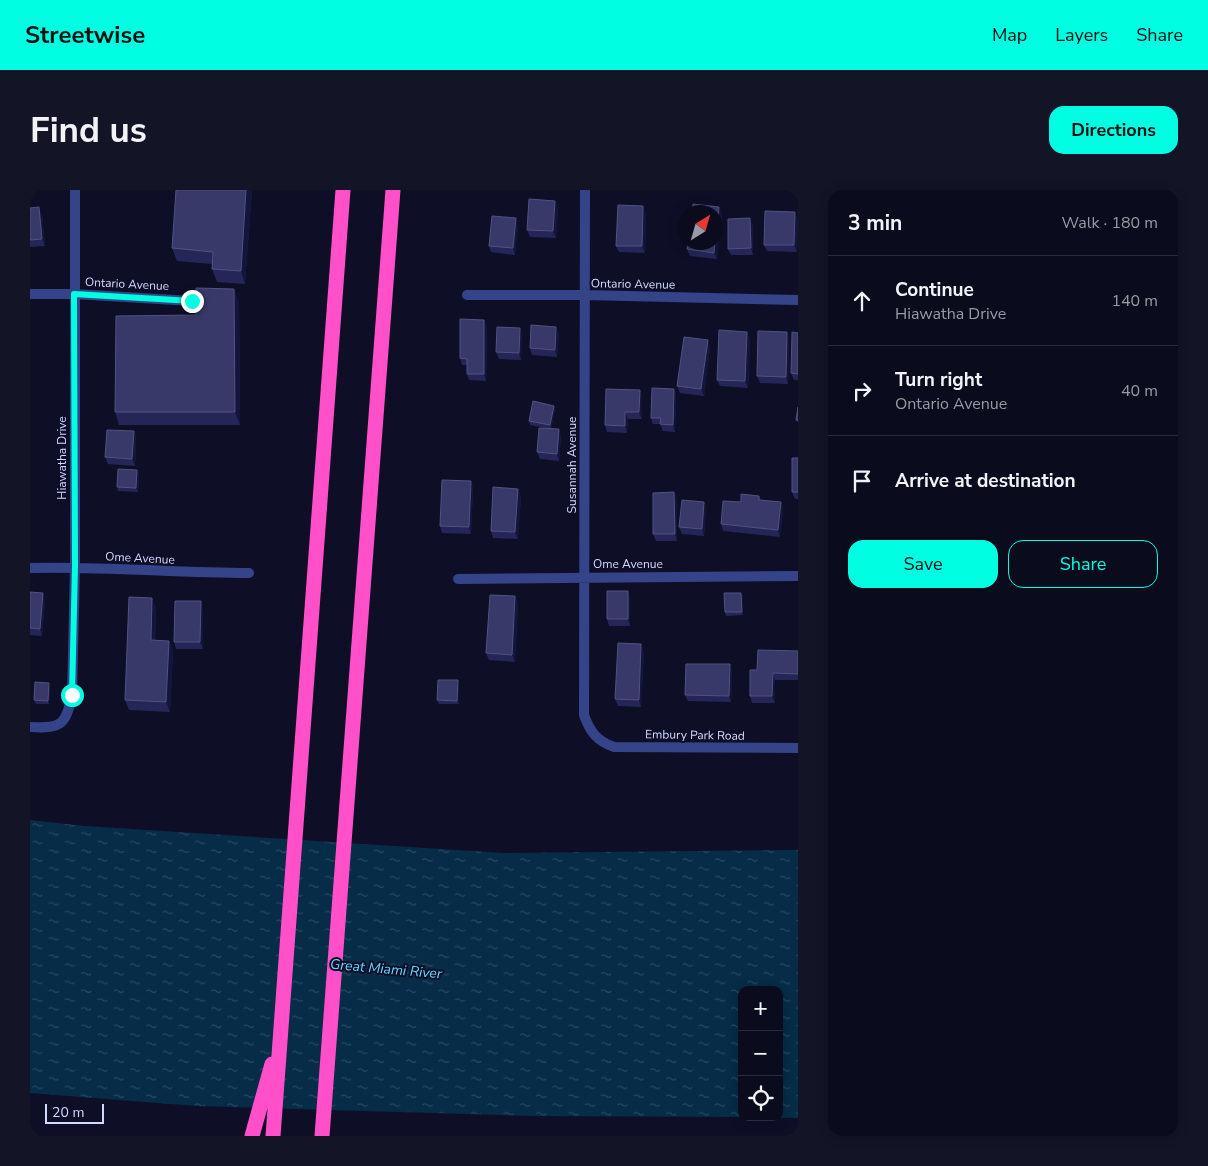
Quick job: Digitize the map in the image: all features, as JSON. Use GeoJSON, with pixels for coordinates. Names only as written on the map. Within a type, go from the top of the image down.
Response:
{"type":"FeatureCollection","features":[{"type":"Feature","properties":{"kind":"highway"},"geometry":{"type":"LineString","coordinates":[[273,1136],[343,190]]}},
{"type":"Feature","properties":{"kind":"highway"},"geometry":{"type":"LineString","coordinates":[[322,1136],[393,190]]}},
{"type":"Feature","properties":{"kind":"highway"},"geometry":{"type":"LineString","coordinates":[[252,1136],[281,1032]]}},
{"type":"Feature","properties":{"kind":"highway"},"geometry":{"type":"LineString","coordinates":[[326,1082],[331,1136]]}},
{"type":"Feature","properties":{"kind":"street","name":"Hiawatha Drive"},"geometry":{"type":"LineString","coordinates":[[30,727],[51,728],[61,723],[69,710],[72,695],[75,566],[75,190]]}},
{"type":"Feature","properties":{"kind":"street","name":"Susannah Avenue"},"geometry":{"type":"LineString","coordinates":[[585,190],[584,715],[588,728],[594,736]]}},
{"type":"Feature","properties":{"kind":"street","name":"Ontario Avenue"},"geometry":{"type":"LineString","coordinates":[[30,294],[74,294],[192,301]]}},
{"type":"Feature","properties":{"kind":"street","name":"Ontario Avenue"},"geometry":{"type":"LineString","coordinates":[[467,295],[585,295],[798,300]]}},
{"type":"Feature","properties":{"kind":"street","name":"Ome Avenue"},"geometry":{"type":"LineString","coordinates":[[30,568],[75,566],[184,573],[249,573]]}},
{"type":"Feature","properties":{"kind":"street","name":"Ome Avenue"},"geometry":{"type":"LineString","coordinates":[[458,579],[798,576]]}},
{"type":"Feature","properties":{"kind":"street","name":"Embury Park Road"},"geometry":{"type":"LineString","coordinates":[[594,736],[614,747],[798,748]]}},
{"type":"Feature","properties":{"kind":"water","name":"Great Miami River"},"geometry":{"type":"Polygon","coordinates":[[[30,820],[85,826],[503,853],[798,850],[798,1118],[783,1118],[783,986],[738,986],[738,1117],[534,1116],[197,1106],[30,1093],[30,820]]]}},
{"type":"Feature","properties":{"kind":"building"},"geometry":{"type":"Polygon","coordinates":[[[176,190],[246,190],[241,271],[212,269],[213,252],[172,248],[176,190]]]}},
{"type":"Feature","properties":{"kind":"building"},"geometry":{"type":"Polygon","coordinates":[[[529,199],[555,201],[553,231],[527,230],[529,199]]]}},
{"type":"Feature","properties":{"kind":"building"},"geometry":{"type":"Polygon","coordinates":[[[618,205],[643,206],[642,246],[616,246],[618,205]]]}},
{"type":"Feature","properties":{"kind":"building"},"geometry":{"type":"Polygon","coordinates":[[[39,207],[42,239],[30,240],[30,208],[39,207]]]}},
{"type":"Feature","properties":{"kind":"building"},"geometry":{"type":"Polygon","coordinates":[[[765,211],[795,212],[794,245],[764,245],[765,211]]]}},
{"type":"Feature","properties":{"kind":"building"},"geometry":{"type":"Polygon","coordinates":[[[492,216],[516,218],[513,248],[489,246],[492,216]]]}},
{"type":"Feature","properties":{"kind":"building"},"geometry":{"type":"Polygon","coordinates":[[[750,218],[751,248],[728,249],[728,219],[750,218]]]}},
{"type":"Feature","properties":{"kind":"building"},"geometry":{"type":"Polygon","coordinates":[[[694,250],[714,250],[714,253],[694,250]]]}},
{"type":"Feature","properties":{"kind":"building"},"geometry":{"type":"Polygon","coordinates":[[[196,288],[234,289],[235,412],[115,412],[116,316],[196,315],[196,288]]]}},
{"type":"Feature","properties":{"kind":"building"},"geometry":{"type":"Polygon","coordinates":[[[460,319],[484,320],[484,374],[467,374],[467,359],[460,358],[460,319]]]}},
{"type":"Feature","properties":{"kind":"building"},"geometry":{"type":"Polygon","coordinates":[[[531,325],[556,327],[555,350],[530,348],[531,325]]]}},
{"type":"Feature","properties":{"kind":"building"},"geometry":{"type":"Polygon","coordinates":[[[497,327],[520,328],[519,353],[496,352],[497,327]]]}},
{"type":"Feature","properties":{"kind":"building"},"geometry":{"type":"Polygon","coordinates":[[[719,330],[747,332],[745,381],[717,380],[719,330]]]}},
{"type":"Feature","properties":{"kind":"building"},"geometry":{"type":"Polygon","coordinates":[[[758,331],[787,332],[786,377],[757,376],[758,331]]]}},
{"type":"Feature","properties":{"kind":"building"},"geometry":{"type":"Polygon","coordinates":[[[792,332],[798,333],[798,374],[791,373],[792,332]]]}},
{"type":"Feature","properties":{"kind":"building"},"geometry":{"type":"Polygon","coordinates":[[[684,337],[708,340],[701,389],[677,386],[684,337]]]}},
{"type":"Feature","properties":{"kind":"building"},"geometry":{"type":"Polygon","coordinates":[[[652,388],[674,389],[673,425],[660,424],[661,418],[651,418],[652,388]]]}},
{"type":"Feature","properties":{"kind":"building"},"geometry":{"type":"Polygon","coordinates":[[[606,389],[640,390],[639,412],[625,412],[625,426],[605,425],[606,389]]]}},
{"type":"Feature","properties":{"kind":"building"},"geometry":{"type":"Polygon","coordinates":[[[533,401],[554,406],[550,425],[529,421],[533,401]]]}},
{"type":"Feature","properties":{"kind":"building"},"geometry":{"type":"Polygon","coordinates":[[[539,428],[559,429],[557,454],[537,452],[539,428]]]}},
{"type":"Feature","properties":{"kind":"building"},"geometry":{"type":"Polygon","coordinates":[[[107,430],[134,431],[132,459],[105,457],[107,430]]]}},
{"type":"Feature","properties":{"kind":"building"},"geometry":{"type":"Polygon","coordinates":[[[792,458],[798,458],[798,492],[792,492],[792,458]]]}},
{"type":"Feature","properties":{"kind":"building"},"geometry":{"type":"Polygon","coordinates":[[[118,469],[137,470],[136,488],[117,487],[118,469]]]}},
{"type":"Feature","properties":{"kind":"building"},"geometry":{"type":"Polygon","coordinates":[[[442,480],[471,481],[469,527],[440,526],[442,480]]]}},
{"type":"Feature","properties":{"kind":"building"},"geometry":{"type":"Polygon","coordinates":[[[493,487],[518,489],[515,532],[491,531],[493,487]]]}},
{"type":"Feature","properties":{"kind":"building"},"geometry":{"type":"Polygon","coordinates":[[[674,492],[675,534],[653,534],[653,493],[674,492]]]}},
{"type":"Feature","properties":{"kind":"building"},"geometry":{"type":"Polygon","coordinates":[[[741,494],[759,496],[759,500],[781,502],[778,530],[721,524],[723,501],[741,502],[741,494]]]}},
{"type":"Feature","properties":{"kind":"building"},"geometry":{"type":"Polygon","coordinates":[[[682,500],[704,502],[702,529],[679,527],[682,500]]]}},
{"type":"Feature","properties":{"kind":"building"},"geometry":{"type":"Polygon","coordinates":[[[607,591],[628,591],[628,619],[607,619],[607,591]]]}},
{"type":"Feature","properties":{"kind":"building"},"geometry":{"type":"Polygon","coordinates":[[[30,592],[43,593],[40,629],[30,628],[30,592]]]}},
{"type":"Feature","properties":{"kind":"building"},"geometry":{"type":"Polygon","coordinates":[[[724,593],[741,593],[742,612],[725,612],[724,593]]]}},
{"type":"Feature","properties":{"kind":"building"},"geometry":{"type":"Polygon","coordinates":[[[490,595],[515,596],[512,655],[486,653],[490,595]]]}},
{"type":"Feature","properties":{"kind":"building"},"geometry":{"type":"Polygon","coordinates":[[[129,597],[152,598],[151,640],[169,641],[166,702],[125,700],[129,597]]]}},
{"type":"Feature","properties":{"kind":"building"},"geometry":{"type":"Polygon","coordinates":[[[175,601],[201,601],[200,642],[174,642],[175,601]]]}},
{"type":"Feature","properties":{"kind":"building"},"geometry":{"type":"Polygon","coordinates":[[[618,643],[641,644],[639,700],[615,699],[618,643]]]}},
{"type":"Feature","properties":{"kind":"building"},"geometry":{"type":"Polygon","coordinates":[[[758,650],[798,651],[798,674],[773,673],[772,696],[750,696],[750,670],[757,670],[758,650]]]}},
{"type":"Feature","properties":{"kind":"building"},"geometry":{"type":"Polygon","coordinates":[[[686,664],[730,664],[729,696],[685,695],[686,664]]]}},
{"type":"Feature","properties":{"kind":"building"},"geometry":{"type":"Polygon","coordinates":[[[438,680],[458,680],[457,701],[437,700],[438,680]]]}},
{"type":"Feature","properties":{"kind":"building"},"geometry":{"type":"Polygon","coordinates":[[[35,682],[49,683],[48,701],[34,700],[35,682]]]}},
{"type":"Feature","properties":{"kind":"route"},"geometry":{"type":"LineString","coordinates":[[72,695],[75,566],[74,294],[192,301]]}}]}
